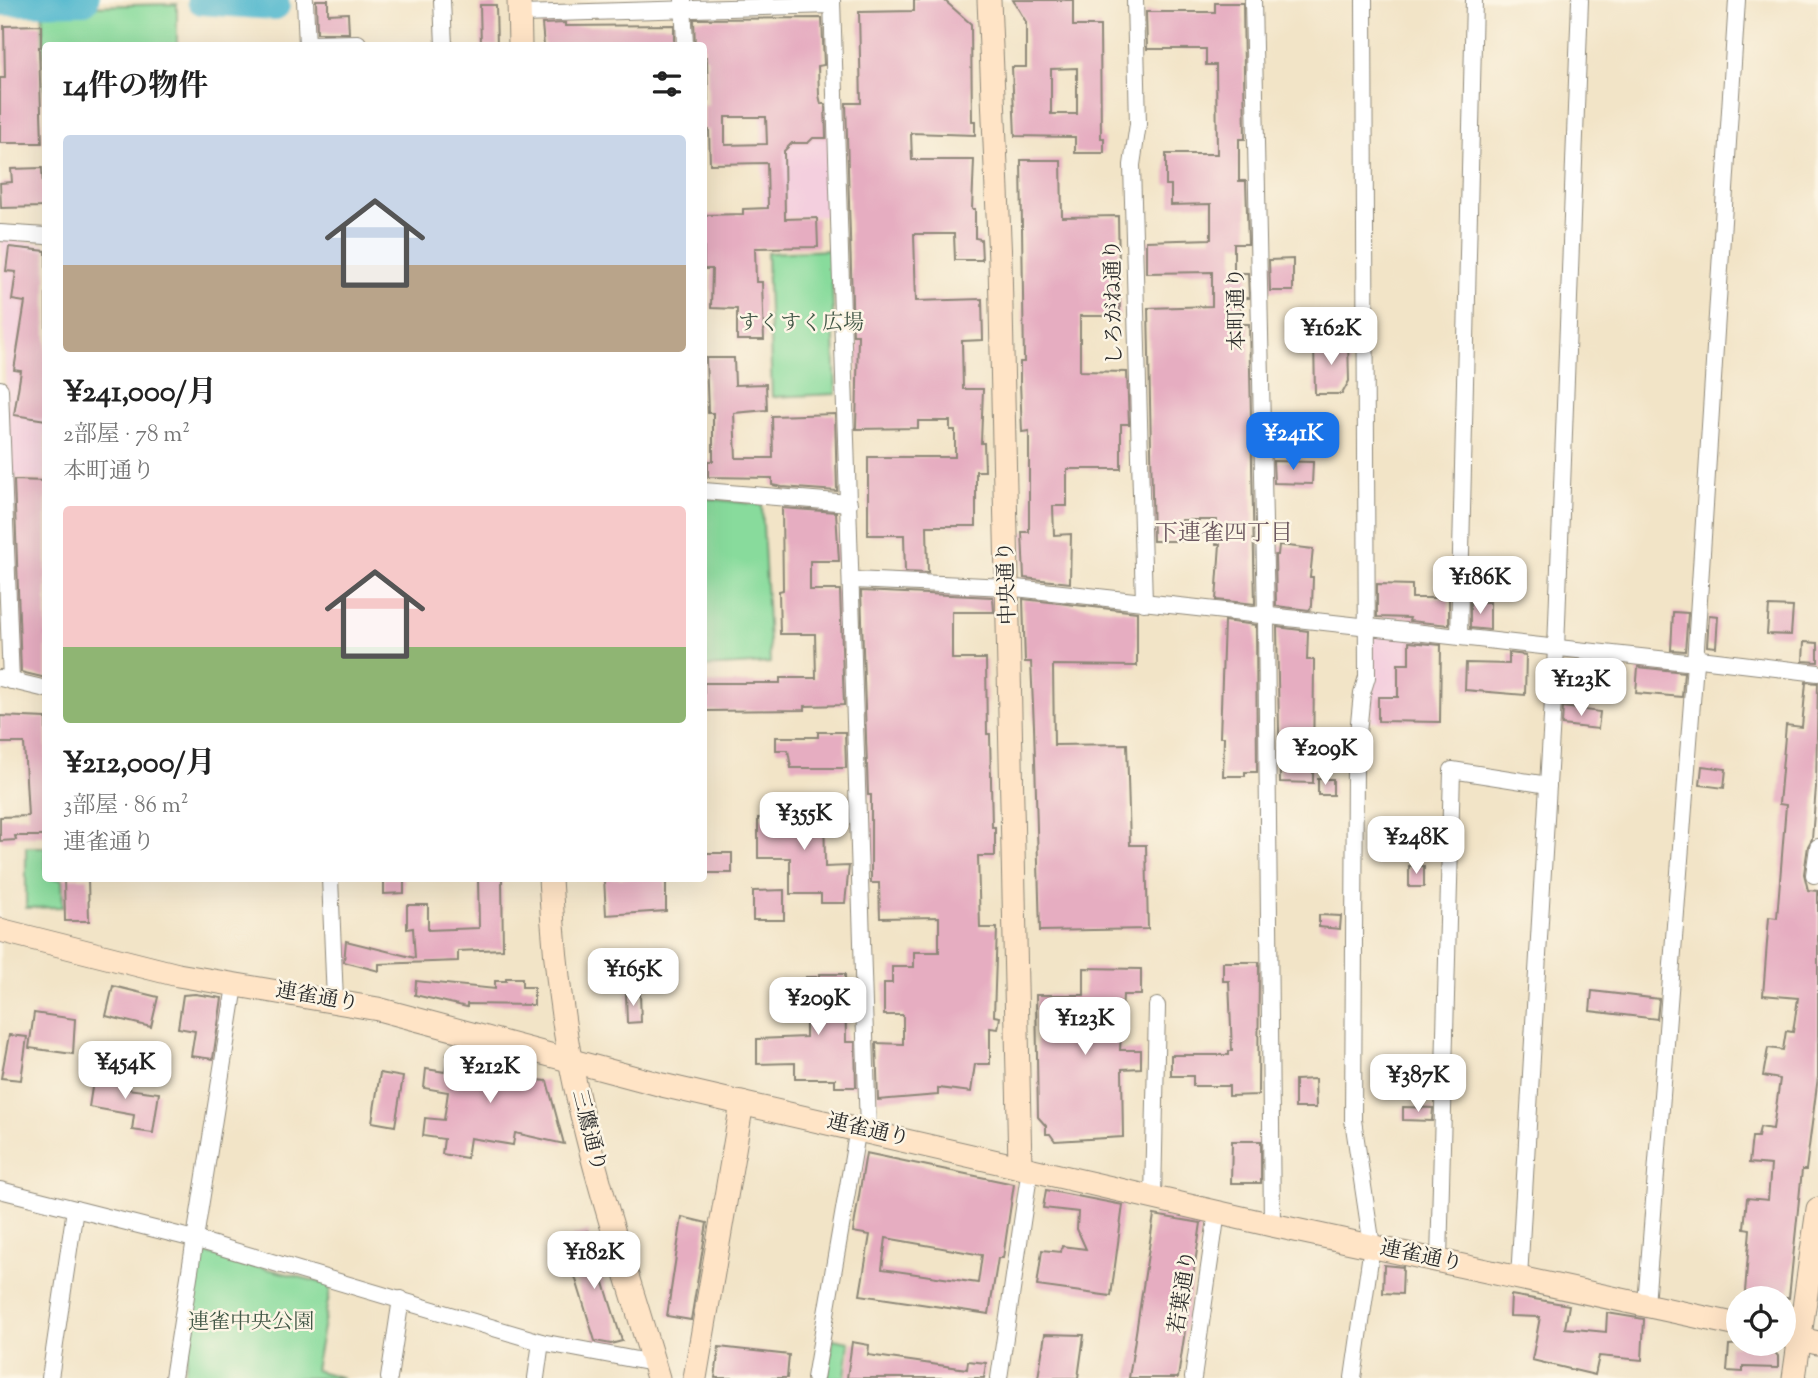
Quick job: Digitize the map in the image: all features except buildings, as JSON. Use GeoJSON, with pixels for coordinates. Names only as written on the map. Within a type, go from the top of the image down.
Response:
{"type":"FeatureCollection","features":[{"type":"Feature","properties":{"kind":"main road","name":"中央通り"},"geometry":{"type":"LineString","coordinates":[[989,0],[1000,262],[1025,1167]]}},
{"type":"Feature","properties":{"kind":"main road"},"geometry":{"type":"LineString","coordinates":[[520,7],[520,42]]}},
{"type":"Feature","properties":{"kind":"main road","name":"三鷹通り"},"geometry":{"type":"LineString","coordinates":[[550,882],[558,972],[571,1061],[611,1224],[655,1370]]}},
{"type":"Feature","properties":{"kind":"main road","name":"連雀通り"},"geometry":{"type":"LineString","coordinates":[[0,930],[178,975],[335,1001],[742,1103],[1153,1198],[1726,1322]]}},
{"type":"Feature","properties":{"kind":"main road"},"geometry":{"type":"LineString","coordinates":[[695,1378],[742,1103]]}},
{"type":"Feature","properties":{"kind":"main road"},"geometry":{"type":"LineString","coordinates":[[1794,1378],[1818,1209]]}},
{"type":"Feature","properties":{"kind":"street"},"geometry":{"type":"LineString","coordinates":[[305,0],[307,42]]}},
{"type":"Feature","properties":{"kind":"street"},"geometry":{"type":"LineString","coordinates":[[442,0],[444,42]]}},
{"type":"Feature","properties":{"kind":"street","name":"しろがね通り"},"geometry":{"type":"LineString","coordinates":[[1135,0],[1138,124],[1132,165],[1144,603]]}},
{"type":"Feature","properties":{"kind":"street","name":"本町通り"},"geometry":{"type":"LineString","coordinates":[[1253,0],[1266,618],[1272,1225]]}},
{"type":"Feature","properties":{"kind":"street"},"geometry":{"type":"LineString","coordinates":[[1353,1378],[1372,1246],[1353,1120],[1355,763],[1362,694],[1367,677],[1364,0]]}},
{"type":"Feature","properties":{"kind":"street"},"geometry":{"type":"LineString","coordinates":[[1459,637],[1474,0]]}},
{"type":"Feature","properties":{"kind":"street"},"geometry":{"type":"LineString","coordinates":[[1519,1278],[1556,649],[1580,0]]}},
{"type":"Feature","properties":{"kind":"street"},"geometry":{"type":"LineString","coordinates":[[1646,1305],[1695,663],[1737,0]]}},
{"type":"Feature","properties":{"kind":"street"},"geometry":{"type":"LineString","coordinates":[[520,7],[832,2],[853,580],[863,1129],[816,1378]]}},
{"type":"Feature","properties":{"kind":"street"},"geometry":{"type":"LineString","coordinates":[[683,5],[685,42]]}},
{"type":"Feature","properties":{"kind":"street"},"geometry":{"type":"LineString","coordinates":[[0,233],[42,236]]}},
{"type":"Feature","properties":{"kind":"street"},"geometry":{"type":"LineString","coordinates":[[0,389],[6,680],[42,689]]}},
{"type":"Feature","properties":{"kind":"street"},"geometry":{"type":"LineString","coordinates":[[707,491],[849,503]]}},
{"type":"Feature","properties":{"kind":"street"},"geometry":{"type":"LineString","coordinates":[[853,580],[1007,587],[1556,649],[1695,663],[1700,659],[1818,673]]}},
{"type":"Feature","properties":{"kind":"street"},"geometry":{"type":"LineString","coordinates":[[1440,1260],[1452,770],[1548,785]]}},
{"type":"Feature","properties":{"kind":"street"},"geometry":{"type":"LineString","coordinates":[[1814,875],[1818,847]]}},
{"type":"Feature","properties":{"kind":"street"},"geometry":{"type":"LineString","coordinates":[[330,882],[335,1001]]}},
{"type":"Feature","properties":{"kind":"street"},"geometry":{"type":"LineString","coordinates":[[173,1378],[235,986]]}},
{"type":"Feature","properties":{"kind":"street"},"geometry":{"type":"LineString","coordinates":[[1153,1198],[1157,1006]]}},
{"type":"Feature","properties":{"kind":"street"},"geometry":{"type":"LineString","coordinates":[[999,1378],[1025,1167]]}},
{"type":"Feature","properties":{"kind":"street"},"geometry":{"type":"LineString","coordinates":[[0,1190],[194,1239],[541,1342],[655,1370]]}},
{"type":"Feature","properties":{"kind":"street"},"geometry":{"type":"LineString","coordinates":[[50,1378],[75,1209]]}},
{"type":"Feature","properties":{"kind":"street","name":"若葉通り"},"geometry":{"type":"LineString","coordinates":[[1192,1378],[1217,1212]]}},
{"type":"Feature","properties":{"kind":"street"},"geometry":{"type":"LineString","coordinates":[[389,1378],[401,1299]]}},
{"type":"Feature","properties":{"kind":"street"},"geometry":{"type":"LineString","coordinates":[[536,1378],[541,1342]]}},
{"type":"Feature","properties":{"kind":"shaded area"},"geometry":{"type":"Polygon","coordinates":[[[832,109],[834,216],[763,218],[761,111],[832,109]]]}},
{"type":"Feature","properties":{"kind":"shaded area"},"geometry":{"type":"Polygon","coordinates":[[[1,238],[42,244],[42,480],[8,478],[1,238]]]}},
{"type":"Feature","properties":{"kind":"shaded area"},"geometry":{"type":"Polygon","coordinates":[[[1372,634],[1442,639],[1440,722],[1371,721],[1372,634]]]}},
{"type":"Feature","properties":{"kind":"green space"},"geometry":{"type":"Polygon","coordinates":[[[177,4],[177,42],[43,42],[42,7],[177,4]]]}},
{"type":"Feature","properties":{"kind":"green space","name":"すくすく広場"},"geometry":{"type":"Polygon","coordinates":[[[831,250],[836,394],[772,397],[767,253],[831,250]]]}},
{"type":"Feature","properties":{"kind":"green space"},"geometry":{"type":"Polygon","coordinates":[[[707,498],[762,505],[770,663],[707,667],[707,498]]]}},
{"type":"Feature","properties":{"kind":"green space"},"geometry":{"type":"Polygon","coordinates":[[[26,847],[42,847],[42,882],[62,882],[63,907],[26,908],[26,847]]]}},
{"type":"Feature","properties":{"kind":"green space","name":"連雀中央公園"},"geometry":{"type":"Polygon","coordinates":[[[201,1252],[331,1285],[315,1370],[343,1378],[184,1378],[201,1252]]]}},
{"type":"Feature","properties":{"kind":"green space"},"geometry":{"type":"Polygon","coordinates":[[[833,1339],[849,1342],[845,1378],[828,1378],[833,1339]]]}},
{"type":"Feature","properties":{"kind":"waterway"},"geometry":{"type":"LineString","coordinates":[[0,1],[84,0]]}},
{"type":"Feature","properties":{"kind":"waterway"},"geometry":{"type":"LineString","coordinates":[[202,0],[275,5]]}},
{"type":"Feature","properties":{"kind":"district","name":"下連雀四丁目"},"geometry":{"type":"Point","coordinates":[1224,534]}}]}
